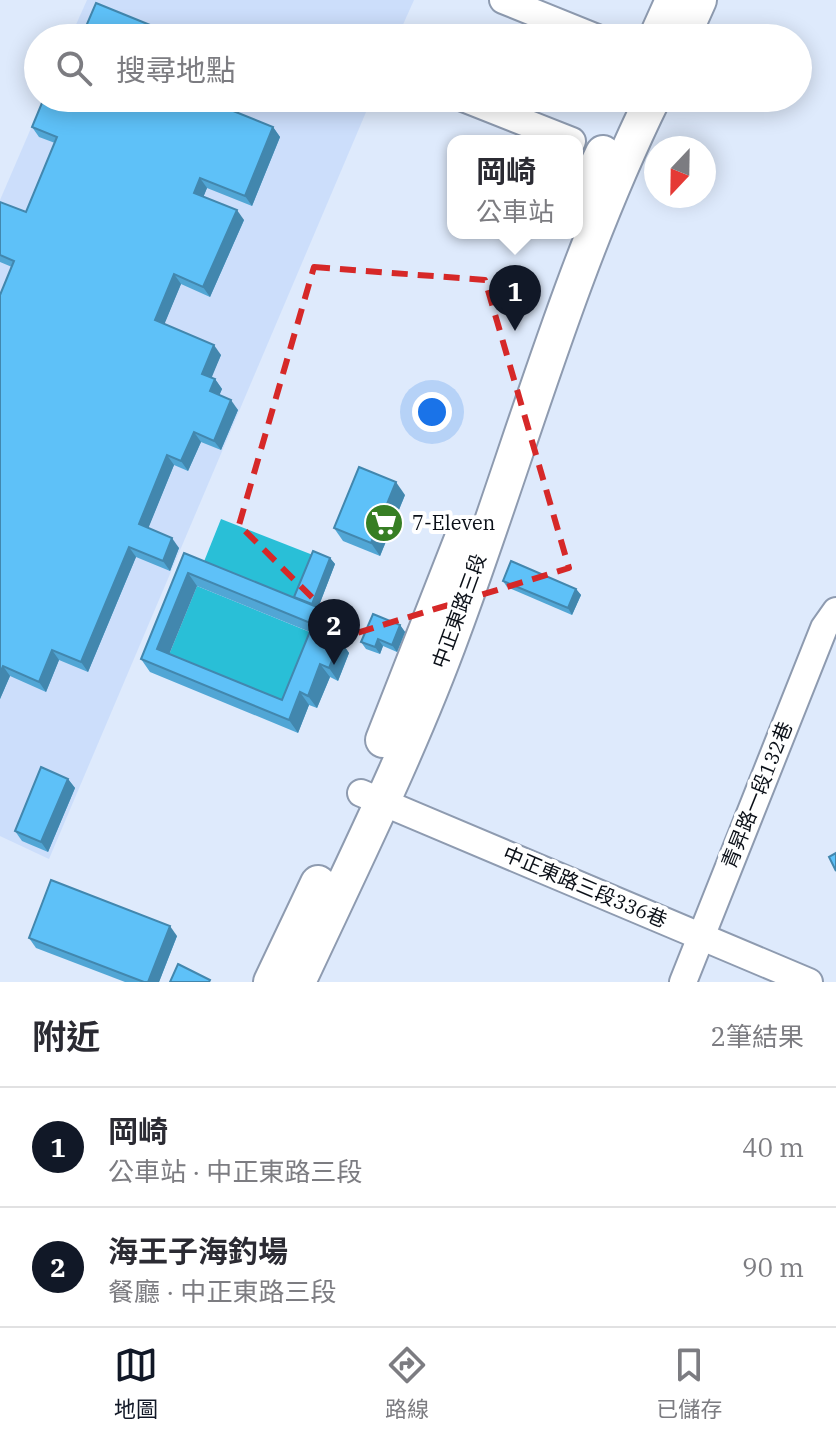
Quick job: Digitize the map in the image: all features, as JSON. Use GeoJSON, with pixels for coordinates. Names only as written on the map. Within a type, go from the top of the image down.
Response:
{"type":"FeatureCollection","features":[{"type":"Feature","properties":{"kind":"main road"},"geometry":{"type":"LineString","coordinates":[[662,24],[673,0]]}},
{"type":"Feature","properties":{"kind":"main road"},"geometry":{"type":"LineString","coordinates":[[688,24],[699,0]]}},
{"type":"Feature","properties":{"kind":"main road"},"geometry":{"type":"LineString","coordinates":[[584,146],[615,112]]}},
{"type":"Feature","properties":{"kind":"main road","name":"中正東路三段"},"geometry":{"type":"LineString","coordinates":[[271,982],[371,797],[452,635],[582,262],[646,112]]}},
{"type":"Feature","properties":{"kind":"main road","name":"中正東路三段"},"geometry":{"type":"LineString","coordinates":[[298,982],[371,797],[566,239]]}},
{"type":"Feature","properties":{"kind":"street"},"geometry":{"type":"LineString","coordinates":[[503,0],[562,24]]}},
{"type":"Feature","properties":{"kind":"street"},"geometry":{"type":"LineString","coordinates":[[498,112],[556,135]]}},
{"type":"Feature","properties":{"kind":"street","name":"青昇路一段132巷"},"geometry":{"type":"LineString","coordinates":[[683,982],[824,628],[836,611]]}},
{"type":"Feature","properties":{"kind":"street","name":"中正東路三段336巷"},"geometry":{"type":"LineString","coordinates":[[371,797],[809,982]]}},
{"type":"Feature","properties":{"kind":"highlighted area"},"geometry":{"type":"Polygon","coordinates":[[[314,267],[485,280],[569,568],[350,635],[239,525],[314,267]]]}},
{"type":"Feature","properties":{"kind":"shaded area"},"geometry":{"type":"Polygon","coordinates":[[[87,0],[414,0],[403,24],[76,24],[87,0]]]}},
{"type":"Feature","properties":{"kind":"shaded area"},"geometry":{"type":"Polygon","coordinates":[[[38,112],[366,112],[49,859],[0,836],[0,200],[38,112]]]}},
{"type":"Feature","properties":{"kind":"water"},"geometry":{"type":"Polygon","coordinates":[[[221,519],[318,557],[297,608],[201,569],[221,519]]]}},
{"type":"Feature","properties":{"kind":"water"},"geometry":{"type":"Polygon","coordinates":[[[197,586],[322,637],[291,713],[166,662],[197,586]]]}},
{"type":"Feature","properties":{"kind":"building"},"geometry":{"type":"Polygon","coordinates":[[[96,3],[148,24],[87,24],[96,3]]]}},
{"type":"Feature","properties":{"kind":"building"},"geometry":{"type":"Polygon","coordinates":[[[38,112],[236,112],[273,127],[245,196],[200,178],[194,193],[237,210],[203,287],[174,274],[155,320],[214,345],[202,374],[215,379],[210,391],[231,400],[214,441],[194,432],[181,461],[167,455],[139,524],[172,538],[163,561],[129,547],[81,662],[52,650],[39,682],[3,666],[0,673],[0,295],[14,261],[0,255],[0,202],[26,212],[57,137],[32,127],[38,112]]]}},
{"type":"Feature","properties":{"kind":"building"},"geometry":{"type":"Polygon","coordinates":[[[359,467],[396,482],[371,543],[334,528],[359,467]]]}},
{"type":"Feature","properties":{"kind":"building"},"geometry":{"type":"Polygon","coordinates":[[[313,551],[330,558],[312,604],[294,597],[313,551]]]}},
{"type":"Feature","properties":{"kind":"building"},"geometry":{"type":"Polygon","coordinates":[[[184,553],[317,607],[315,611],[332,618],[325,634],[340,640],[329,668],[320,664],[308,696],[300,692],[289,720],[141,659],[184,553]],[[188,573],[157,649],[282,700],[313,624],[188,573]]]}},
{"type":"Feature","properties":{"kind":"building"},"geometry":{"type":"Polygon","coordinates":[[[511,561],[576,589],[568,608],[503,581],[511,561]]]}},
{"type":"Feature","properties":{"kind":"building"},"geometry":{"type":"Polygon","coordinates":[[[373,614],[400,625],[392,645],[378,639],[375,647],[361,642],[373,614]]]}},
{"type":"Feature","properties":{"kind":"building"},"geometry":{"type":"Polygon","coordinates":[[[41,767],[68,779],[41,842],[15,831],[41,767]]]}},
{"type":"Feature","properties":{"kind":"building"},"geometry":{"type":"Polygon","coordinates":[[[836,853],[836,871],[829,857],[836,853]]]}},
{"type":"Feature","properties":{"kind":"building"},"geometry":{"type":"Polygon","coordinates":[[[51,880],[170,926],[148,982],[29,938],[51,880]]]}},
{"type":"Feature","properties":{"kind":"building"},"geometry":{"type":"Polygon","coordinates":[[[178,964],[210,980],[209,982],[170,982],[178,964]]]}},
{"type":"Feature","properties":{"kind":"place","name":"岡崎"},"geometry":{"type":"Point","coordinates":[515,331]}},
{"type":"Feature","properties":{"kind":"place","name":"7-Eleven"},"geometry":{"type":"Point","coordinates":[384,523]}},
{"type":"Feature","properties":{"kind":"place","name":"海王子海釣場"},"geometry":{"type":"Point","coordinates":[334,665]}}]}
